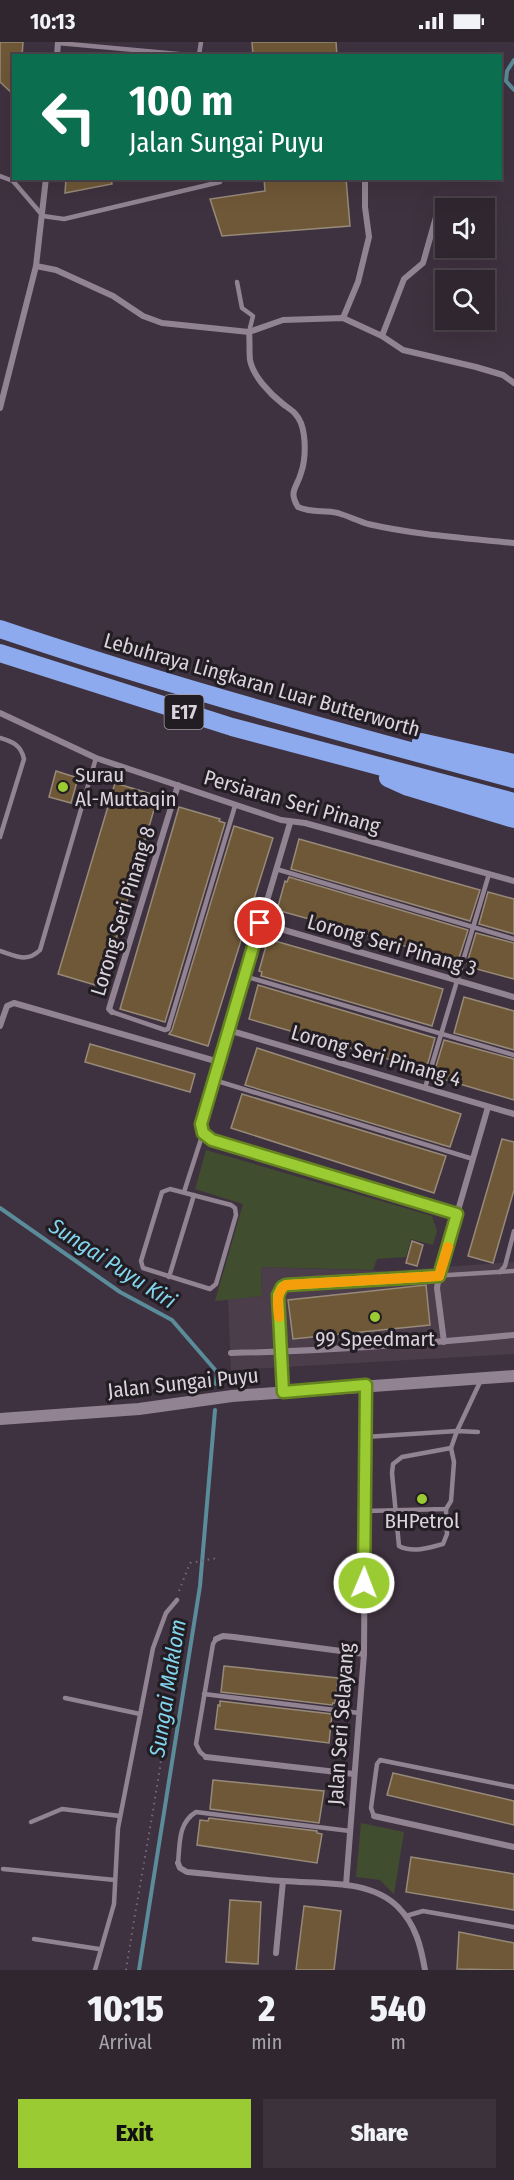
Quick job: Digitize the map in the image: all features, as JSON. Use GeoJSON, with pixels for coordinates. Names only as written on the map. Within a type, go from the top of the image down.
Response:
{"type":"FeatureCollection","features":[{"type":"Feature","properties":{"kind":"highway","name":"Lebuhraya Lingkaran Luar Butterworth"},"geometry":{"type":"LineString","coordinates":[[0,629],[76,655],[342,733],[514,779]]}},
{"type":"Feature","properties":{"kind":"highway","name":"E17"},"geometry":{"type":"LineString","coordinates":[[0,653],[232,727],[514,802]]}},
{"type":"Feature","properties":{"kind":"highway"},"geometry":{"type":"LineString","coordinates":[[342,733],[411,740],[514,763]]}},
{"type":"Feature","properties":{"kind":"highway"},"geometry":{"type":"LineString","coordinates":[[337,754],[408,787],[514,819]]}},
{"type":"Feature","properties":{"kind":"main road","name":"Jalan Sungai Puyu"},"geometry":{"type":"LineString","coordinates":[[0,1419],[139,1409],[232,1396],[514,1376]]}},
{"type":"Feature","properties":{"kind":"street"},"geometry":{"type":"LineString","coordinates":[[0,408],[36,266],[46,180]]}},
{"type":"Feature","properties":{"kind":"street"},"geometry":{"type":"LineString","coordinates":[[343,318],[358,282],[369,237],[365,207],[365,180]]}},
{"type":"Feature","properties":{"kind":"street"},"geometry":{"type":"LineString","coordinates":[[382,336],[404,279],[423,263],[435,221]]}},
{"type":"Feature","properties":{"kind":"street"},"geometry":{"type":"LineString","coordinates":[[36,266],[56,270],[94,287],[113,296],[143,316],[162,323],[249,332],[283,320],[343,318],[382,336],[403,351],[476,367],[503,375],[514,383]]}},
{"type":"Feature","properties":{"kind":"street"},"geometry":{"type":"LineString","coordinates":[[249,332],[250,362],[258,378],[282,404],[294,411],[302,424],[304,455],[301,474],[293,490],[298,507],[316,513],[328,511],[365,523],[396,529],[456,538],[514,543]]}},
{"type":"Feature","properties":{"kind":"street","name":"Persiaran Seri Pinang"},"geometry":{"type":"LineString","coordinates":[[0,713],[96,758],[235,806],[290,823],[305,823],[514,880]]}},
{"type":"Feature","properties":{"kind":"street","name":"Lorong Seri Pinang 8"},"geometry":{"type":"LineString","coordinates":[[112,1012],[109,1009],[178,785]]}},
{"type":"Feature","properties":{"kind":"street"},"geometry":{"type":"LineString","coordinates":[[290,823],[201,1124],[203,1133],[212,1140],[457,1214]]}},
{"type":"Feature","properties":{"kind":"street","name":"Lorong Seri Pinang 3"},"geometry":{"type":"LineString","coordinates":[[260,923],[514,997]]}},
{"type":"Feature","properties":{"kind":"street"},"geometry":{"type":"LineString","coordinates":[[0,1026],[7,1006],[14,1003],[219,1062]]}},
{"type":"Feature","properties":{"kind":"street","name":"Lorong Seri Pinang 4"},"geometry":{"type":"LineString","coordinates":[[228,1030],[514,1114]]}},
{"type":"Feature","properties":{"kind":"street"},"geometry":{"type":"LineString","coordinates":[[444,1342],[437,1288],[439,1276],[488,1107]]}},
{"type":"Feature","properties":{"kind":"street"},"geometry":{"type":"LineString","coordinates":[[231,1353],[444,1342],[514,1335]]}},
{"type":"Feature","properties":{"kind":"street"},"geometry":{"type":"LineString","coordinates":[[282,1352],[283,1392]]}},
{"type":"Feature","properties":{"kind":"street","name":"Jalan Seri Selayang"},"geometry":{"type":"LineString","coordinates":[[346,1885],[364,1654],[366,1385]]}},
{"type":"Feature","properties":{"kind":"street"},"geometry":{"type":"LineString","coordinates":[[216,1639],[223,1636],[234,1637],[364,1654]]}},
{"type":"Feature","properties":{"kind":"street"},"geometry":{"type":"LineString","coordinates":[[206,1757],[354,1774]]}},
{"type":"Feature","properties":{"kind":"street"},"geometry":{"type":"LineString","coordinates":[[374,1816],[514,1847]]}},
{"type":"Feature","properties":{"kind":"street"},"geometry":{"type":"LineString","coordinates":[[178,1863],[180,1868],[187,1872],[346,1885],[379,1894],[397,1906],[406,1916],[421,1945],[425,1970]]}},
{"type":"Feature","properties":{"kind":"street"},"geometry":{"type":"LineString","coordinates":[[276,1953],[283,1881]]}},
{"type":"Feature","properties":{"kind":"lane"},"geometry":{"type":"LineString","coordinates":[[58,43],[99,44],[190,54]]}},
{"type":"Feature","properties":{"kind":"lane"},"geometry":{"type":"LineString","coordinates":[[0,176],[13,181],[43,216],[64,219],[220,182]]}},
{"type":"Feature","properties":{"kind":"lane"},"geometry":{"type":"LineString","coordinates":[[237,282],[242,308],[253,316],[249,332]]}},
{"type":"Feature","properties":{"kind":"lane"},"geometry":{"type":"LineString","coordinates":[[0,738],[15,743],[24,759],[0,837]]}},
{"type":"Feature","properties":{"kind":"lane"},"geometry":{"type":"LineString","coordinates":[[0,951],[23,958],[33,957],[40,950],[96,758]]}},
{"type":"Feature","properties":{"kind":"lane"},"geometry":{"type":"LineString","coordinates":[[112,1012],[165,1030],[168,1029],[235,806]]}},
{"type":"Feature","properties":{"kind":"lane"},"geometry":{"type":"LineString","coordinates":[[276,869],[514,939]]}},
{"type":"Feature","properties":{"kind":"lane"},"geometry":{"type":"LineString","coordinates":[[425,1088],[489,874]]}},
{"type":"Feature","properties":{"kind":"lane"},"geometry":{"type":"LineString","coordinates":[[244,976],[514,1055]]}},
{"type":"Feature","properties":{"kind":"lane"},"geometry":{"type":"LineString","coordinates":[[214,1080],[473,1159]]}},
{"type":"Feature","properties":{"kind":"lane"},"geometry":{"type":"LineString","coordinates":[[184,1192],[203,1133]]}},
{"type":"Feature","properties":{"kind":"lane"},"geometry":{"type":"LineString","coordinates":[[170,1189],[184,1192],[235,1208],[236,1215],[216,1284],[210,1289],[143,1268],[141,1261],[162,1192],[170,1189]]}},
{"type":"Feature","properties":{"kind":"lane"},"geometry":{"type":"LineString","coordinates":[[169,1277],[194,1195]]}},
{"type":"Feature","properties":{"kind":"lane"},"geometry":{"type":"LineString","coordinates":[[500,1272],[505,1266],[514,1231]]}},
{"type":"Feature","properties":{"kind":"lane"},"geometry":{"type":"LineString","coordinates":[[282,1352],[278,1295],[282,1287],[286,1285],[514,1271]]}},
{"type":"Feature","properties":{"kind":"lane"},"geometry":{"type":"LineString","coordinates":[[451,1448],[402,1457],[393,1464],[399,1545],[407,1550],[431,1548],[443,1544],[447,1534],[446,1509],[451,1501],[454,1462],[451,1448],[483,1377]]}},
{"type":"Feature","properties":{"kind":"lane"},"geometry":{"type":"LineString","coordinates":[[365,1437],[457,1431],[478,1432]]}},
{"type":"Feature","properties":{"kind":"lane"},"geometry":{"type":"LineString","coordinates":[[365,1511],[446,1509]]}},
{"type":"Feature","properties":{"kind":"lane"},"geometry":{"type":"LineString","coordinates":[[95,1970],[99,1949],[114,1904],[120,1816],[153,1648],[166,1613],[177,1600]]}},
{"type":"Feature","properties":{"kind":"lane"},"geometry":{"type":"LineString","coordinates":[[206,1757],[196,1744],[213,1644],[216,1639]]}},
{"type":"Feature","properties":{"kind":"lane"},"geometry":{"type":"LineString","coordinates":[[204,1694],[359,1713]]}},
{"type":"Feature","properties":{"kind":"lane"},"geometry":{"type":"LineString","coordinates":[[65,1698],[140,1714]]}},
{"type":"Feature","properties":{"kind":"lane"},"geometry":{"type":"LineString","coordinates":[[374,1816],[371,1808],[377,1764],[380,1760],[514,1787]]}},
{"type":"Feature","properties":{"kind":"lane"},"geometry":{"type":"LineString","coordinates":[[31,1822],[62,1809],[120,1816]]}},
{"type":"Feature","properties":{"kind":"lane"},"geometry":{"type":"LineString","coordinates":[[178,1863],[182,1830],[186,1818],[196,1812],[350,1831]]}},
{"type":"Feature","properties":{"kind":"lane"},"geometry":{"type":"LineString","coordinates":[[3,1869],[115,1880]]}},
{"type":"Feature","properties":{"kind":"lane"},"geometry":{"type":"LineString","coordinates":[[406,1916],[423,1911],[514,1927]]}},
{"type":"Feature","properties":{"kind":"lane"},"geometry":{"type":"LineString","coordinates":[[34,1939],[99,1949]]}},
{"type":"Feature","properties":{"kind":"path"},"geometry":{"type":"LineString","coordinates":[[126,1970],[161,1752],[180,1586],[190,1563],[217,1558]]}},
{"type":"Feature","properties":{"kind":"shaded area"},"geometry":{"type":"Polygon","coordinates":[[[514,1262],[514,1354],[231,1370],[228,1299],[262,1296],[261,1267],[389,1271],[514,1262]]]}},
{"type":"Feature","properties":{"kind":"green space"},"geometry":{"type":"Polygon","coordinates":[[[206,1150],[432,1216],[437,1231],[433,1245],[411,1239],[406,1257],[377,1259],[373,1270],[261,1267],[262,1296],[215,1301],[243,1204],[195,1189],[206,1150]]]}},
{"type":"Feature","properties":{"kind":"green space"},"geometry":{"type":"Polygon","coordinates":[[[361,1823],[404,1832],[394,1894],[380,1880],[356,1877],[361,1823]]]}},
{"type":"Feature","properties":{"kind":"building"},"geometry":{"type":"Polygon","coordinates":[[[0,42],[23,42],[22,54],[12,54],[12,93],[0,82],[0,42]]]}},
{"type":"Feature","properties":{"kind":"building"},"geometry":{"type":"Polygon","coordinates":[[[252,42],[336,42],[337,54],[253,54],[252,42]]]}},
{"type":"Feature","properties":{"kind":"building"},"geometry":{"type":"Polygon","coordinates":[[[66,180],[111,180],[112,184],[65,193],[66,180]]]}},
{"type":"Feature","properties":{"kind":"building"},"geometry":{"type":"Polygon","coordinates":[[[264,180],[346,180],[350,226],[222,236],[210,199],[265,191],[264,180]]]}},
{"type":"Feature","properties":{"kind":"building","name":"Surau Al-Muttaqin"},"geometry":{"type":"Polygon","coordinates":[[[56,771],[78,778],[71,803],[49,797],[56,771]]]}},
{"type":"Feature","properties":{"kind":"building"},"geometry":{"type":"Polygon","coordinates":[[[115,783],[158,796],[102,987],[58,974],[115,783]]]}},
{"type":"Feature","properties":{"kind":"building"},"geometry":{"type":"Polygon","coordinates":[[[179,807],[220,819],[219,821],[225,823],[165,1022],[120,1009],[179,807]]]}},
{"type":"Feature","properties":{"kind":"building"},"geometry":{"type":"Polygon","coordinates":[[[234,826],[273,838],[208,1046],[169,1034],[234,826]]]}},
{"type":"Feature","properties":{"kind":"building"},"geometry":{"type":"Polygon","coordinates":[[[299,839],[480,890],[470,921],[291,869],[299,839]]]}},
{"type":"Feature","properties":{"kind":"building"},"geometry":{"type":"Polygon","coordinates":[[[289,877],[468,930],[458,961],[277,910],[285,881],[287,882],[289,877]]]}},
{"type":"Feature","properties":{"kind":"building"},"geometry":{"type":"Polygon","coordinates":[[[488,892],[514,899],[514,934],[479,924],[488,892]]]}},
{"type":"Feature","properties":{"kind":"building"},"geometry":{"type":"Polygon","coordinates":[[[476,933],[514,943],[514,979],[469,967],[467,963],[476,933]]]}},
{"type":"Feature","properties":{"kind":"building"},"geometry":{"type":"Polygon","coordinates":[[[268,939],[443,989],[432,1026],[261,976],[262,972],[259,971],[268,939]]]}},
{"type":"Feature","properties":{"kind":"building"},"geometry":{"type":"Polygon","coordinates":[[[258,985],[435,1038],[426,1070],[249,1019],[258,985]]]}},
{"type":"Feature","properties":{"kind":"building"},"geometry":{"type":"Polygon","coordinates":[[[464,997],[514,1011],[514,1050],[454,1033],[464,997]]]}},
{"type":"Feature","properties":{"kind":"building"},"geometry":{"type":"Polygon","coordinates":[[[444,1040],[514,1059],[514,1100],[439,1078],[440,1074],[434,1073],[444,1040]]]}},
{"type":"Feature","properties":{"kind":"building"},"geometry":{"type":"Polygon","coordinates":[[[90,1044],[195,1074],[190,1092],[85,1062],[90,1044]]]}},
{"type":"Feature","properties":{"kind":"building"},"geometry":{"type":"Polygon","coordinates":[[[257,1048],[461,1114],[450,1147],[245,1085],[257,1048]]]}},
{"type":"Feature","properties":{"kind":"building"},"geometry":{"type":"Polygon","coordinates":[[[242,1094],[446,1156],[434,1193],[231,1128],[242,1094]]]}},
{"type":"Feature","properties":{"kind":"building"},"geometry":{"type":"Polygon","coordinates":[[[502,1139],[514,1142],[514,1190],[493,1263],[468,1256],[502,1139]]]}},
{"type":"Feature","properties":{"kind":"building"},"geometry":{"type":"Polygon","coordinates":[[[412,1241],[423,1245],[417,1266],[406,1263],[412,1241]]]}},
{"type":"Feature","properties":{"kind":"building"},"geometry":{"type":"Polygon","coordinates":[[[426,1285],[430,1325],[293,1339],[288,1300],[426,1285]]]}},
{"type":"Feature","properties":{"kind":"building"},"geometry":{"type":"Polygon","coordinates":[[[224,1666],[338,1678],[335,1703],[332,1705],[221,1692],[224,1666]]]}},
{"type":"Feature","properties":{"kind":"building"},"geometry":{"type":"Polygon","coordinates":[[[220,1701],[332,1714],[329,1743],[215,1729],[220,1701]]]}},
{"type":"Feature","properties":{"kind":"building"},"geometry":{"type":"Polygon","coordinates":[[[393,1773],[514,1801],[514,1825],[387,1795],[393,1773]]]}},
{"type":"Feature","properties":{"kind":"building"},"geometry":{"type":"Polygon","coordinates":[[[213,1780],[324,1791],[319,1823],[210,1809],[213,1780]]]}},
{"type":"Feature","properties":{"kind":"building"},"geometry":{"type":"Polygon","coordinates":[[[209,1818],[317,1831],[322,1834],[317,1863],[197,1845],[200,1820],[208,1821],[209,1818]]]}},
{"type":"Feature","properties":{"kind":"building"},"geometry":{"type":"Polygon","coordinates":[[[411,1857],[514,1874],[514,1910],[406,1892],[411,1857]]]}},
{"type":"Feature","properties":{"kind":"building"},"geometry":{"type":"Polygon","coordinates":[[[230,1900],[261,1902],[258,1964],[226,1962],[230,1900]]]}},
{"type":"Feature","properties":{"kind":"building"},"geometry":{"type":"Polygon","coordinates":[[[304,1906],[341,1911],[334,1970],[296,1970],[304,1906]]]}},
{"type":"Feature","properties":{"kind":"building"},"geometry":{"type":"Polygon","coordinates":[[[459,1932],[514,1943],[514,1970],[457,1969],[459,1932]]]}},
{"type":"Feature","properties":{"kind":"waterway"},"geometry":{"type":"LineString","coordinates":[[514,60],[507,71],[506,81],[514,90]]}},
{"type":"Feature","properties":{"kind":"waterway","name":"Sungai Puyu Kiri"},"geometry":{"type":"LineString","coordinates":[[0,1208],[120,1292],[172,1320],[217,1372],[216,1384]]}},
{"type":"Feature","properties":{"kind":"waterway","name":"Sungai Maklom"},"geometry":{"type":"LineString","coordinates":[[139,1970],[200,1586],[215,1410]]}},
{"type":"Feature","properties":{"kind":"slow traffic"},"geometry":{"type":"LineString","coordinates":[[279,1317],[278,1295],[282,1287],[286,1285],[439,1276],[448,1247]]}},
{"type":"Feature","properties":{"kind":"place","name":"Surau Al-Muttaqin"},"geometry":{"type":"Point","coordinates":[63,787]}},
{"type":"Feature","properties":{"kind":"place","name":"99 Speedmart"},"geometry":{"type":"Point","coordinates":[375,1317]}},
{"type":"Feature","properties":{"kind":"place","name":"BHPetrol"},"geometry":{"type":"Point","coordinates":[422,1499]}},
{"type":"Feature","properties":{"kind":"route"},"geometry":{"type":"LineString","coordinates":[[260,923],[201,1124],[203,1133],[212,1140],[457,1214],[439,1276],[286,1285],[282,1287],[278,1295],[283,1392],[366,1385],[364,1583]]}}]}
